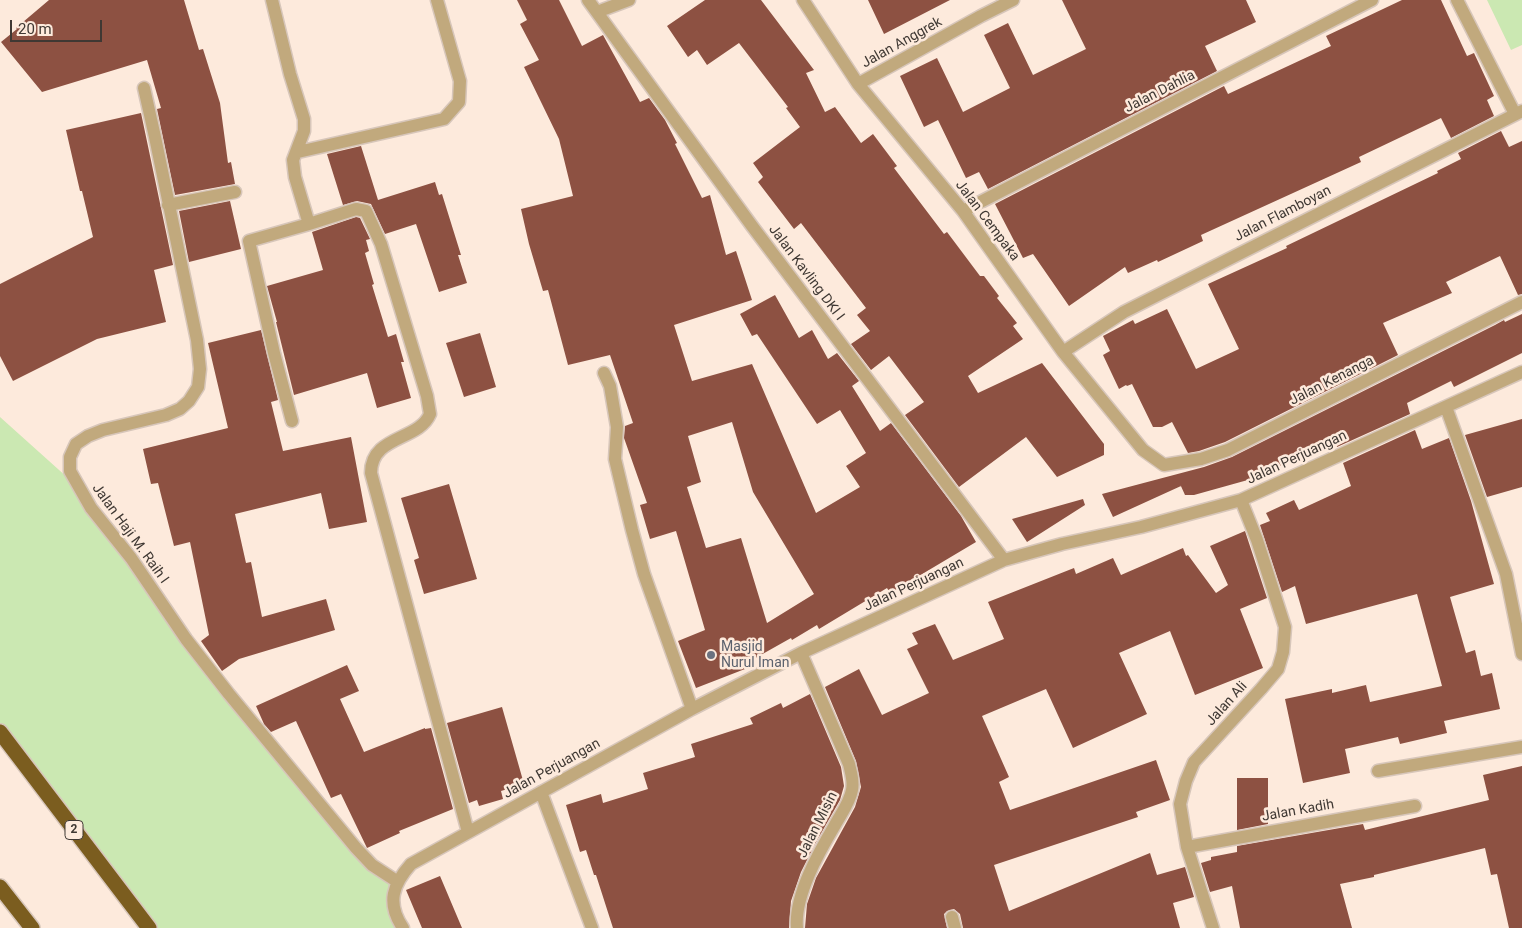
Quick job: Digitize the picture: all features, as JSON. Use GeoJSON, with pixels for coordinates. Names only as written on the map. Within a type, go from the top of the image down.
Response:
{"type":"FeatureCollection","features":[{"type":"Feature","properties":{"kind":"highway","name":"2"},"geometry":{"type":"LineString","coordinates":[[0,732],[149,928]]}},
{"type":"Feature","properties":{"kind":"highway"},"geometry":{"type":"LineString","coordinates":[[0,888],[32,928]]}},
{"type":"Feature","properties":{"kind":"street"},"geometry":{"type":"LineString","coordinates":[[272,0],[290,74],[304,119],[304,131],[294,160],[295,177],[309,224]]}},
{"type":"Feature","properties":{"kind":"street"},"geometry":{"type":"LineString","coordinates":[[298,152],[444,119],[459,102],[460,80],[437,0]]}},
{"type":"Feature","properties":{"kind":"street","name":"Jalan Kavling DKI I"},"geometry":{"type":"LineString","coordinates":[[588,0],[758,233],[1004,560]]}},
{"type":"Feature","properties":{"kind":"street"},"geometry":{"type":"LineString","coordinates":[[597,12],[629,0]]}},
{"type":"Feature","properties":{"kind":"street","name":"Jalan Cempaka"},"geometry":{"type":"LineString","coordinates":[[803,0],[858,84],[963,211],[1063,352],[1142,450],[1152,457]]}},
{"type":"Feature","properties":{"kind":"street","name":"Jalan Anggrek"},"geometry":{"type":"LineString","coordinates":[[858,84],[1013,0]]}},
{"type":"Feature","properties":{"kind":"street","name":"Jalan Dahlia"},"geometry":{"type":"LineString","coordinates":[[963,211],[1372,0]]}},
{"type":"Feature","properties":{"kind":"street"},"geometry":{"type":"LineString","coordinates":[[1457,0],[1519,112]]}},
{"type":"Feature","properties":{"kind":"street","name":"Jalan Haji M. Raih I"},"geometry":{"type":"LineString","coordinates":[[144,88],[156,137],[168,205],[197,340],[200,369],[198,387],[189,401],[180,409],[166,415],[103,430],[82,440],[76,444],[70,457],[70,472],[91,508],[131,558],[186,639],[229,694],[356,848],[372,864],[398,882]]}},
{"type":"Feature","properties":{"kind":"street","name":"Jalan Flamboyan"},"geometry":{"type":"LineString","coordinates":[[1063,352],[1124,312],[1519,112]]}},
{"type":"Feature","properties":{"kind":"street"},"geometry":{"type":"LineString","coordinates":[[168,205],[235,192]]}},
{"type":"Feature","properties":{"kind":"street"},"geometry":{"type":"LineString","coordinates":[[292,421],[248,241],[356,209],[366,211],[381,244],[427,396],[430,414],[417,428],[392,441],[376,454],[371,463],[372,473],[468,832]]}},
{"type":"Feature","properties":{"kind":"street","name":"Jalan Kenanga"},"geometry":{"type":"LineString","coordinates":[[1152,457],[1164,465],[1201,459],[1228,450],[1522,302]]}},
{"type":"Feature","properties":{"kind":"street","name":"Jalan Perjuangan"},"geometry":{"type":"LineString","coordinates":[[398,882],[412,864],[468,832],[692,709],[801,652],[1004,560],[1062,544],[1141,527],[1241,500],[1522,372]]}},
{"type":"Feature","properties":{"kind":"street"},"geometry":{"type":"LineString","coordinates":[[604,373],[610,386],[615,411],[617,427],[615,459],[630,521],[644,574],[692,709]]}},
{"type":"Feature","properties":{"kind":"street"},"geometry":{"type":"LineString","coordinates":[[1446,407],[1506,574],[1522,654]]}},
{"type":"Feature","properties":{"kind":"street","name":"Jalan Ali"},"geometry":{"type":"LineString","coordinates":[[1213,928],[1187,847],[1180,804],[1186,781],[1194,762],[1278,669],[1284,652],[1285,627],[1257,540],[1241,500]]}},
{"type":"Feature","properties":{"kind":"street","name":"Jalan Misin"},"geometry":{"type":"LineString","coordinates":[[797,928],[798,905],[805,884],[825,841],[848,801],[852,792],[853,781],[849,764],[801,652]]}},
{"type":"Feature","properties":{"kind":"street"},"geometry":{"type":"LineString","coordinates":[[1378,771],[1522,747]]}},
{"type":"Feature","properties":{"kind":"street"},"geometry":{"type":"LineString","coordinates":[[541,792],[592,928]]}},
{"type":"Feature","properties":{"kind":"street","name":"Jalan Kadih"},"geometry":{"type":"LineString","coordinates":[[1187,847],[1415,806]]}},
{"type":"Feature","properties":{"kind":"street"},"geometry":{"type":"LineString","coordinates":[[398,882],[393,892],[393,901],[395,911],[403,928]]}},
{"type":"Feature","properties":{"kind":"green space"},"geometry":{"type":"Polygon","coordinates":[[[1487,0],[1522,0],[1522,45],[1511,50],[1487,0]]]}},
{"type":"Feature","properties":{"kind":"green space"},"geometry":{"type":"Polygon","coordinates":[[[0,417],[78,487],[91,508],[356,848],[398,882],[393,892],[403,928],[148,928],[0,733],[0,417]]]}},
{"type":"Feature","properties":{"kind":"building"},"geometry":{"type":"Polygon","coordinates":[[[49,0],[184,0],[199,50],[203,49],[220,103],[228,163],[231,162],[235,184],[175,195],[157,109],[161,108],[147,60],[42,92],[1,42],[49,0]]]}},
{"type":"Feature","properties":{"kind":"building"},"geometry":{"type":"Polygon","coordinates":[[[517,0],[559,0],[582,46],[603,35],[640,102],[649,98],[665,120],[702,198],[710,195],[726,255],[736,251],[752,300],[674,325],[692,381],[752,364],[816,513],[860,487],[846,466],[866,453],[840,410],[817,424],[757,334],[752,336],[740,314],[775,295],[799,338],[812,330],[828,359],[837,353],[859,381],[852,386],[880,431],[891,423],[961,516],[976,542],[892,592],[890,593],[887,588],[819,629],[817,625],[792,640],[791,638],[743,665],[745,669],[696,688],[678,641],[705,630],[676,531],[650,539],[640,505],[647,503],[624,438],[625,426],[633,423],[610,355],[568,365],[548,290],[543,291],[529,244],[521,209],[573,196],[559,139],[524,67],[539,60],[520,24],[527,20],[517,0]],[[732,422],[688,436],[701,482],[687,487],[706,548],[741,538],[767,623],[814,594],[753,492],[732,422]]]}},
{"type":"Feature","properties":{"kind":"building"},"geometry":{"type":"Polygon","coordinates":[[[705,0],[761,0],[814,70],[806,73],[825,112],[835,107],[861,143],[873,134],[897,166],[894,168],[944,234],[947,232],[980,276],[984,276],[999,296],[997,298],[1017,323],[1013,326],[1023,339],[968,376],[978,393],[1042,363],[1104,444],[1104,455],[1057,477],[1026,437],[959,487],[905,415],[924,402],[889,356],[871,370],[851,344],[870,331],[857,315],[866,308],[801,223],[794,229],[758,182],[763,177],[753,163],[800,127],[786,108],[788,107],[739,43],[707,65],[697,50],[688,57],[667,26],[705,0]]]}},
{"type":"Feature","properties":{"kind":"building"},"geometry":{"type":"Polygon","coordinates":[[[868,0],[950,0],[884,34],[868,0]]]}},
{"type":"Feature","properties":{"kind":"building"},"geometry":{"type":"Polygon","coordinates":[[[1062,0],[1246,0],[1256,22],[1205,46],[1217,71],[988,189],[979,172],[966,178],[938,120],[924,127],[900,76],[937,58],[963,112],[1010,88],[984,35],[1008,23],[1033,75],[1086,49],[1062,0]]]}},
{"type":"Feature","properties":{"kind":"building"},"geometry":{"type":"Polygon","coordinates":[[[1402,0],[1441,0],[1467,56],[1474,53],[1494,96],[1487,100],[1494,116],[1451,138],[1441,118],[1359,157],[1361,162],[1201,235],[1203,241],[1158,262],[1157,260],[1128,273],[1125,267],[1069,306],[1033,254],[1023,258],[995,204],[1224,86],[1228,94],[1331,46],[1326,36],[1402,0]]]}},
{"type":"Feature","properties":{"kind":"building"},"geometry":{"type":"Polygon","coordinates":[[[141,113],[173,265],[154,270],[166,322],[97,339],[13,381],[0,356],[0,284],[93,237],[66,130],[141,113]]]}},
{"type":"Feature","properties":{"kind":"building"},"geometry":{"type":"Polygon","coordinates":[[[1501,131],[1509,147],[1522,141],[1522,294],[1518,295],[1500,256],[1446,282],[1452,293],[1383,323],[1398,355],[1225,442],[1199,451],[1188,453],[1172,422],[1162,427],[1153,427],[1132,384],[1119,389],[1103,355],[1110,351],[1103,336],[1133,320],[1135,324],[1167,309],[1196,369],[1239,349],[1208,284],[1287,248],[1286,246],[1438,173],[1437,171],[1461,159],[1458,153],[1501,131]]]}},
{"type":"Feature","properties":{"kind":"building"},"geometry":{"type":"Polygon","coordinates":[[[361,146],[378,200],[435,182],[439,195],[442,194],[461,255],[458,255],[467,283],[439,292],[416,224],[385,234],[371,204],[357,201],[343,205],[327,154],[361,146]]]}},
{"type":"Feature","properties":{"kind":"building"},"geometry":{"type":"Polygon","coordinates":[[[230,201],[241,249],[189,262],[179,211],[230,201]]]}},
{"type":"Feature","properties":{"kind":"building"},"geometry":{"type":"Polygon","coordinates":[[[356,217],[360,218],[370,239],[366,240],[369,251],[365,253],[374,284],[372,285],[388,337],[396,334],[404,362],[401,362],[411,398],[377,408],[367,373],[294,395],[267,286],[323,270],[312,232],[356,217]]]}},
{"type":"Feature","properties":{"kind":"building"},"geometry":{"type":"Polygon","coordinates":[[[1522,314],[1522,353],[1454,387],[1451,381],[1407,403],[1410,414],[1337,447],[1335,438],[1278,467],[1280,471],[1194,495],[1185,495],[1181,486],[1113,517],[1102,494],[1204,467],[1232,457],[1504,320],[1505,322],[1522,314]]]}},
{"type":"Feature","properties":{"kind":"building"},"geometry":{"type":"Polygon","coordinates":[[[261,330],[278,400],[271,402],[283,451],[351,437],[367,522],[329,529],[321,493],[235,514],[246,563],[251,562],[262,617],[326,599],[335,630],[239,659],[222,671],[201,641],[209,635],[190,542],[174,546],[158,483],[151,484],[143,449],[228,428],[208,343],[261,330]]]}},
{"type":"Feature","properties":{"kind":"building"},"geometry":{"type":"Polygon","coordinates":[[[480,333],[496,387],[464,397],[446,343],[480,333]]]}},
{"type":"Feature","properties":{"kind":"building"},"geometry":{"type":"Polygon","coordinates":[[[1522,419],[1522,487],[1487,497],[1465,435],[1522,419]]]}},
{"type":"Feature","properties":{"kind":"building"},"geometry":{"type":"Polygon","coordinates":[[[1415,430],[1422,449],[1449,438],[1471,501],[1494,584],[1450,597],[1466,653],[1475,650],[1481,676],[1492,673],[1500,709],[1444,721],[1447,733],[1400,744],[1398,737],[1345,749],[1350,773],[1303,783],[1285,699],[1332,689],[1332,693],[1366,685],[1370,702],[1442,686],[1417,594],[1306,624],[1295,586],[1282,592],[1260,525],[1270,521],[1266,513],[1294,500],[1299,510],[1351,486],[1343,463],[1415,430]]]}},
{"type":"Feature","properties":{"kind":"building"},"geometry":{"type":"Polygon","coordinates":[[[449,484],[477,579],[424,594],[414,560],[419,558],[401,498],[449,484]]]}},
{"type":"Feature","properties":{"kind":"building"},"geometry":{"type":"Polygon","coordinates":[[[1083,499],[1085,505],[1027,542],[1012,519],[1083,499]]]}},
{"type":"Feature","properties":{"kind":"building"},"geometry":{"type":"Polygon","coordinates":[[[1245,531],[1267,598],[1240,609],[1263,668],[1195,695],[1170,631],[1119,653],[1147,714],[1073,748],[1046,689],[982,716],[1009,777],[999,782],[1010,810],[1156,760],[1170,800],[1136,812],[1138,817],[994,865],[1009,911],[1150,853],[1157,875],[1185,867],[1194,897],[1173,903],[1180,928],[963,928],[960,914],[954,909],[944,914],[947,928],[805,928],[807,904],[816,878],[855,807],[861,787],[856,761],[825,687],[859,669],[882,715],[929,693],[907,649],[918,644],[912,633],[935,624],[953,660],[1004,639],[988,602],[1074,568],[1076,574],[1113,558],[1121,575],[1183,548],[1186,556],[1188,555],[1216,593],[1228,585],[1210,546],[1245,531]]]}},
{"type":"Feature","properties":{"kind":"building"},"geometry":{"type":"Polygon","coordinates":[[[347,665],[359,691],[340,699],[364,752],[425,728],[431,728],[453,809],[399,831],[400,833],[367,848],[341,794],[331,798],[296,721],[271,732],[264,724],[256,706],[347,665]]]}},
{"type":"Feature","properties":{"kind":"building"},"geometry":{"type":"Polygon","coordinates":[[[810,694],[841,767],[844,786],[840,800],[801,872],[791,901],[789,928],[613,928],[586,850],[580,852],[566,805],[601,794],[603,803],[648,789],[643,773],[695,757],[691,744],[753,724],[750,718],[781,703],[783,708],[810,694]]]}},
{"type":"Feature","properties":{"kind":"building"},"geometry":{"type":"Polygon","coordinates":[[[502,707],[524,784],[501,791],[503,799],[479,806],[477,800],[469,803],[447,723],[502,707]]]}},
{"type":"Feature","properties":{"kind":"building"},"geometry":{"type":"Polygon","coordinates":[[[1522,766],[1522,928],[1509,928],[1497,874],[1491,875],[1485,848],[1340,884],[1352,928],[1240,928],[1232,886],[1210,892],[1201,863],[1211,860],[1211,857],[1237,852],[1237,846],[1363,824],[1365,830],[1489,800],[1483,775],[1522,766]]]}},
{"type":"Feature","properties":{"kind":"building"},"geometry":{"type":"Polygon","coordinates":[[[1237,778],[1268,778],[1268,824],[1237,830],[1237,778]]]}},
{"type":"Feature","properties":{"kind":"building"},"geometry":{"type":"Polygon","coordinates":[[[440,876],[462,928],[422,928],[406,890],[440,876]]]}},
{"type":"Feature","properties":{"kind":"place","name":"Masjid Nurul Iman"},"geometry":{"type":"Point","coordinates":[711,655]}}]}
